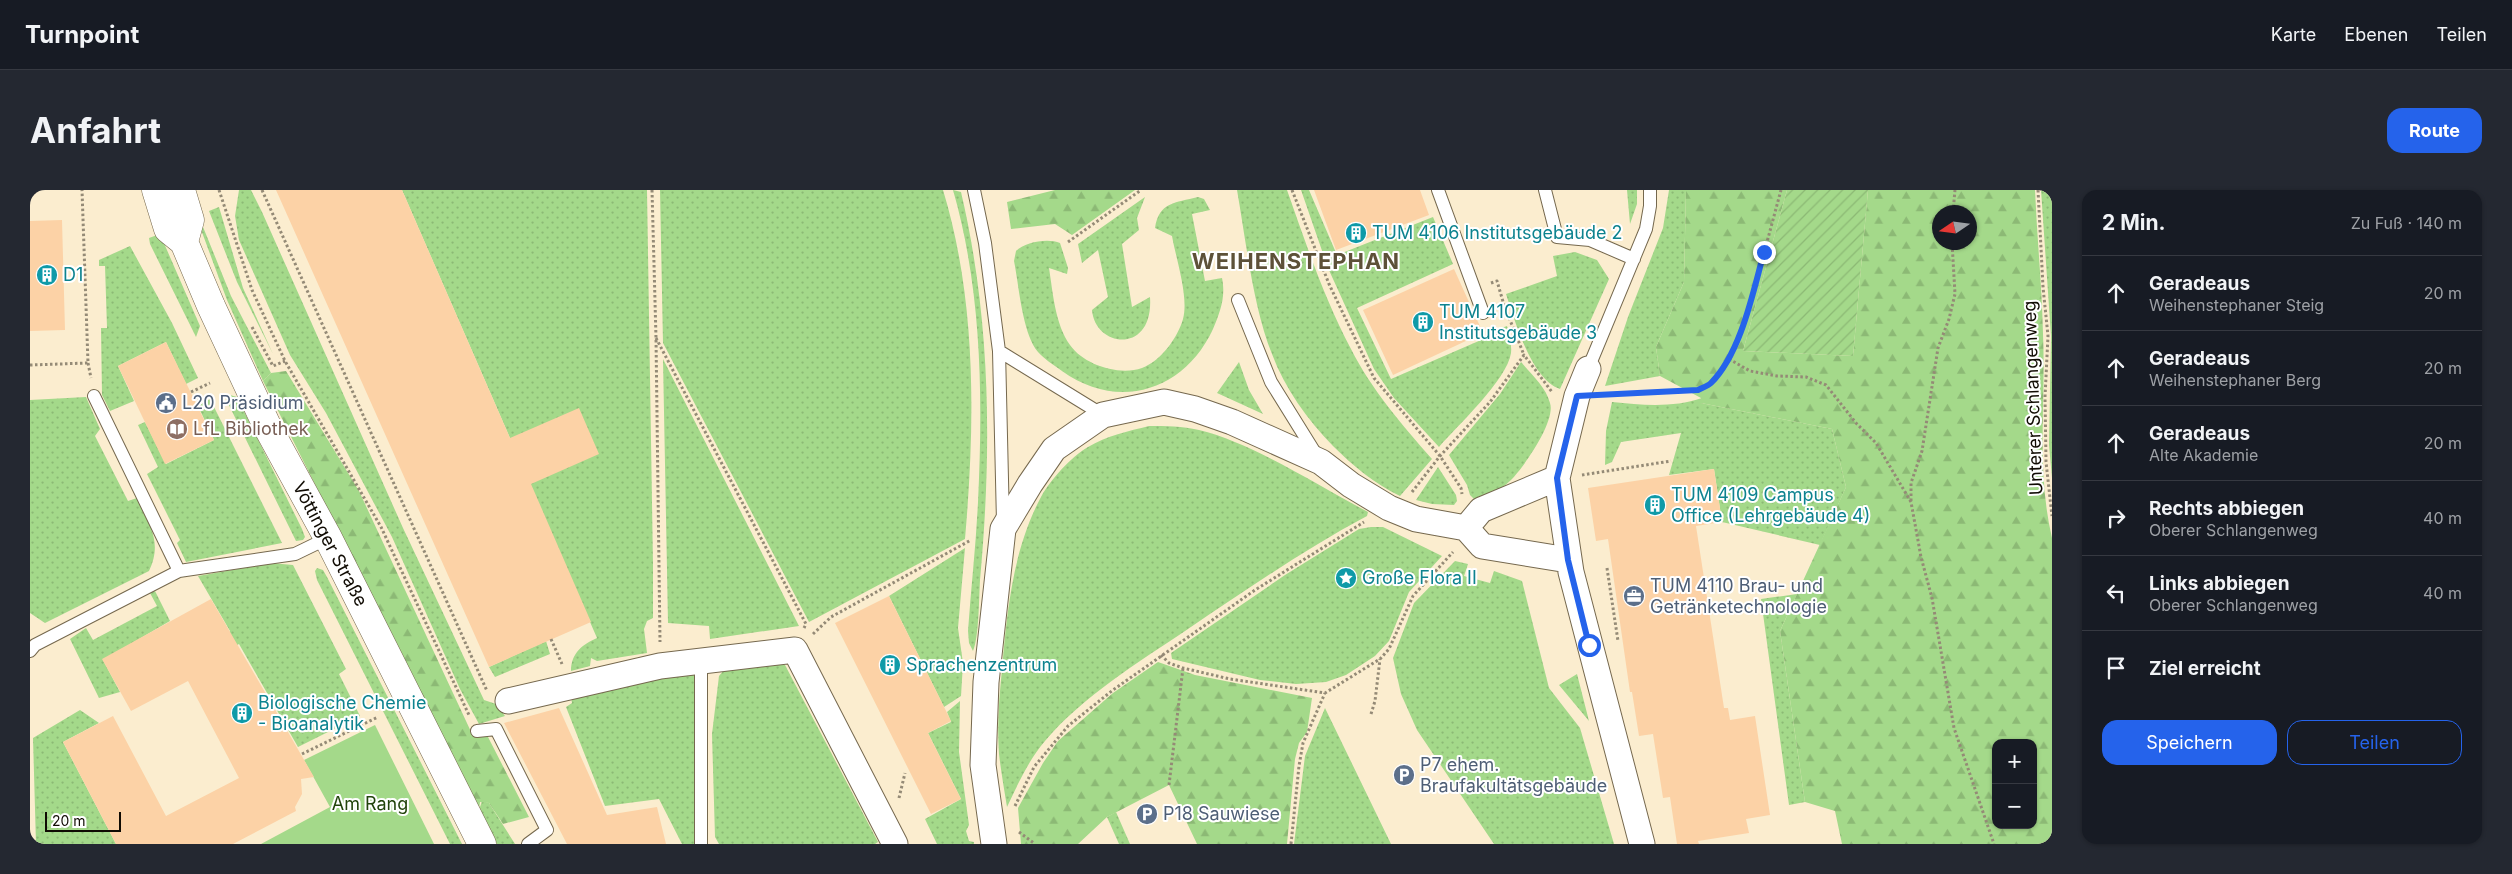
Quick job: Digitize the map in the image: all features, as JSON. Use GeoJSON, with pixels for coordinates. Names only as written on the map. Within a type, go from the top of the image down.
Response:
{"type":"FeatureCollection","features":[{"type":"Feature","properties":{"kind":"main road","name":"Vöttinger Straße"},"geometry":{"type":"LineString","coordinates":[[156,190],[168,229],[184,242],[211,306],[268,428],[328,538],[482,844]]}},
{"type":"Feature","properties":{"kind":"main road"},"geometry":{"type":"LineString","coordinates":[[181,190],[190,220],[184,242]]}},
{"type":"Feature","properties":{"kind":"street"},"geometry":{"type":"LineString","coordinates":[[1588,369],[1577,396],[1557,478],[1568,560],[1642,844]]}},
{"type":"Feature","properties":{"kind":"street"},"geometry":{"type":"LineString","coordinates":[[994,844],[984,765],[984,728],[986,682],[1003,529],[1054,449],[1103,415],[1164,402],[1195,409],[1232,422],[1321,462],[1351,485],[1389,508],[1416,519],[1466,528],[1482,546],[1568,560]]}},
{"type":"Feature","properties":{"kind":"street"},"geometry":{"type":"LineString","coordinates":[[1466,528],[1481,510],[1557,478]]}},
{"type":"Feature","properties":{"kind":"street"},"geometry":{"type":"LineString","coordinates":[[508,701],[660,666],[795,650],[895,844]]}},
{"type":"Feature","properties":{"kind":"lane"},"geometry":{"type":"LineString","coordinates":[[974,190],[987,252],[999,351],[1003,529]]}},
{"type":"Feature","properties":{"kind":"lane"},"geometry":{"type":"LineString","coordinates":[[1438,190],[1483,313]]}},
{"type":"Feature","properties":{"kind":"lane"},"geometry":{"type":"LineString","coordinates":[[1546,190],[1557,237],[1590,240],[1634,259]]}},
{"type":"Feature","properties":{"kind":"lane"},"geometry":{"type":"LineString","coordinates":[[1588,369],[1646,229],[1650,206],[1650,190]]}},
{"type":"Feature","properties":{"kind":"lane"},"geometry":{"type":"LineString","coordinates":[[1238,300],[1270,382],[1321,462]]}},
{"type":"Feature","properties":{"kind":"lane"},"geometry":{"type":"LineString","coordinates":[[999,351],[1103,415]]}},
{"type":"Feature","properties":{"kind":"lane"},"geometry":{"type":"LineString","coordinates":[[94,396],[179,570]]}},
{"type":"Feature","properties":{"kind":"lane"},"geometry":{"type":"LineString","coordinates":[[30,652],[35,645],[179,570],[295,554],[328,538]]}},
{"type":"Feature","properties":{"kind":"lane"},"geometry":{"type":"LineString","coordinates":[[701,661],[701,844]]}},
{"type":"Feature","properties":{"kind":"lane"},"geometry":{"type":"LineString","coordinates":[[477,731],[496,729],[547,830],[528,844]]}},
{"type":"Feature","properties":{"kind":"path"},"geometry":{"type":"LineString","coordinates":[[30,365],[88,363],[82,190]]}},
{"type":"Feature","properties":{"kind":"path"},"geometry":{"type":"LineString","coordinates":[[219,190],[252,290],[285,361],[381,527],[477,731]]}},
{"type":"Feature","properties":{"kind":"path"},"geometry":{"type":"LineString","coordinates":[[262,190],[485,690],[508,701]]}},
{"type":"Feature","properties":{"kind":"path"},"geometry":{"type":"LineString","coordinates":[[652,190],[656,338],[660,666]]}},
{"type":"Feature","properties":{"kind":"path"},"geometry":{"type":"LineString","coordinates":[[1068,242],[1141,190]]}},
{"type":"Feature","properties":{"kind":"path"},"geometry":{"type":"LineString","coordinates":[[1292,190],[1329,284],[1374,378],[1440,456],[1462,488],[1464,502]]}},
{"type":"Feature","properties":{"kind":"path"},"geometry":{"type":"LineString","coordinates":[[1407,498],[1440,456],[1490,402],[1524,355],[1557,397],[1698,390],[1710,384],[1729,359],[1753,294],[1781,190]]}},
{"type":"Feature","properties":{"kind":"path"},"geometry":{"type":"LineString","coordinates":[[1954,205],[1955,190]]}},
{"type":"Feature","properties":{"kind":"path","name":"Unterer Schlangenweg"},"geometry":{"type":"LineString","coordinates":[[2038,190],[2043,287],[2048,336],[2044,397],[2046,462],[2052,516]]}},
{"type":"Feature","properties":{"kind":"path"},"geometry":{"type":"LineString","coordinates":[[1952,250],[1954,294],[1949,319],[1938,348],[1922,451],[1911,482],[1911,502],[1921,557],[1932,598],[1954,728],[1994,844]]}},
{"type":"Feature","properties":{"kind":"path"},"geometry":{"type":"LineString","coordinates":[[250,322],[273,366],[285,361]]}},
{"type":"Feature","properties":{"kind":"path"},"geometry":{"type":"LineString","coordinates":[[656,338],[806,624],[795,650]]}},
{"type":"Feature","properties":{"kind":"path"},"geometry":{"type":"LineString","coordinates":[[1729,359],[1750,371],[1777,376],[1806,377],[1826,385],[1856,423],[1876,443],[1911,502]]}},
{"type":"Feature","properties":{"kind":"path"},"geometry":{"type":"LineString","coordinates":[[191,392],[210,383]]}},
{"type":"Feature","properties":{"kind":"path"},"geometry":{"type":"LineString","coordinates":[[1557,478],[1671,461]]}},
{"type":"Feature","properties":{"kind":"path"},"geometry":{"type":"LineString","coordinates":[[1011,815],[1034,767],[1068,726],[1161,656],[1255,590],[1370,519]]}},
{"type":"Feature","properties":{"kind":"path"},"geometry":{"type":"LineString","coordinates":[[795,650],[831,617],[971,540]]}},
{"type":"Feature","properties":{"kind":"path"},"geometry":{"type":"LineString","coordinates":[[1161,656],[1169,663],[1183,668],[1230,680],[1324,692],[1380,659],[1393,641],[1413,596],[1452,552]]}},
{"type":"Feature","properties":{"kind":"path"},"geometry":{"type":"LineString","coordinates":[[1607,568],[1618,641]]}},
{"type":"Feature","properties":{"kind":"path"},"geometry":{"type":"LineString","coordinates":[[1371,714],[1380,659]]}},
{"type":"Feature","properties":{"kind":"path"},"geometry":{"type":"LineString","coordinates":[[1169,785],[1183,668]]}},
{"type":"Feature","properties":{"kind":"path"},"geometry":{"type":"LineString","coordinates":[[1291,844],[1299,766],[1304,743],[1324,692]]}},
{"type":"Feature","properties":{"kind":"path"},"geometry":{"type":"LineString","coordinates":[[302,754],[378,717]]}},
{"type":"Feature","properties":{"kind":"path"},"geometry":{"type":"LineString","coordinates":[[1015,829],[1035,844]]}},
{"type":"Feature","properties":{"kind":"green space"},"geometry":{"type":"Polygon","coordinates":[[[239,190],[251,190],[262,212],[403,528],[484,700],[496,704],[505,716],[479,724],[460,689],[392,537],[326,413],[290,355],[239,240],[235,216],[239,190]]]}},
{"type":"Feature","properties":{"kind":"green space"},"geometry":{"type":"Polygon","coordinates":[[[402,190],[647,190],[653,618],[647,621],[644,629],[647,653],[597,661],[591,658],[590,666],[571,671],[573,659],[579,650],[597,638],[402,190]]]}},
{"type":"Feature","properties":{"kind":"green space"},"geometry":{"type":"Polygon","coordinates":[[[660,190],[943,190],[954,232],[962,275],[971,363],[971,451],[965,539],[809,622],[663,343],[660,190]]]}},
{"type":"Feature","properties":{"kind":"green space"},"geometry":{"type":"Polygon","coordinates":[[[953,190],[961,192],[971,240],[983,336],[986,385],[987,433],[984,531],[978,627],[973,651],[969,643],[968,631],[980,463],[980,384],[975,306],[970,267],[963,228],[953,190]]]}},
{"type":"Feature","properties":{"kind":"green space"},"geometry":{"type":"Polygon","coordinates":[[[1055,190],[1135,190],[1072,235],[1055,224],[1011,229],[1007,202],[1055,190]]]}},
{"type":"Feature","properties":{"kind":"green space"},"geometry":{"type":"Polygon","coordinates":[[[1237,190],[1287,190],[1324,291],[1341,330],[1359,364],[1378,393],[1432,459],[1400,496],[1364,474],[1333,446],[1314,425],[1283,379],[1265,336],[1260,316],[1237,190]]]}},
{"type":"Feature","properties":{"kind":"green space"},"geometry":{"type":"Polygon","coordinates":[[[1301,190],[1309,190],[1337,255],[1433,217],[1453,264],[1357,308],[1391,379],[1488,337],[1487,333],[1507,326],[1511,350],[1508,364],[1491,389],[1439,447],[1394,398],[1374,369],[1328,268],[1301,190]]]}},
{"type":"Feature","properties":{"kind":"green space"},"geometry":{"type":"Polygon","coordinates":[[[1627,190],[1637,190],[1637,204],[1630,224],[1627,190]]]}},
{"type":"Feature","properties":{"kind":"green space"},"geometry":{"type":"Polygon","coordinates":[[[1669,190],[1686,190],[1684,282],[1656,347],[1660,376],[1605,386],[1628,317],[1663,228],[1669,190]]]}},
{"type":"Feature","properties":{"kind":"green space"},"geometry":{"type":"Polygon","coordinates":[[[1686,190],[1787,190],[1743,351],[1853,356],[1868,190],[2035,190],[2044,360],[2044,487],[2052,538],[2052,844],[1842,844],[1835,811],[1805,802],[1780,631],[1846,487],[1832,429],[1701,403],[1701,398],[1660,376],[1656,347],[1684,282],[1686,190]]]}},
{"type":"Feature","properties":{"kind":"green space"},"geometry":{"type":"Polygon","coordinates":[[[1787,190],[1868,190],[1853,356],[1743,351],[1787,190]]]}},
{"type":"Feature","properties":{"kind":"green space"},"geometry":{"type":"Polygon","coordinates":[[[2041,190],[2052,190],[2052,478],[2049,445],[2051,336],[2041,190]]]}},
{"type":"Feature","properties":{"kind":"green space"},"geometry":{"type":"Polygon","coordinates":[[[1145,197],[1137,218],[1139,230],[1122,244],[1132,307],[1150,297],[1149,316],[1143,329],[1134,337],[1124,340],[1113,338],[1103,332],[1096,323],[1092,310],[1108,297],[1098,250],[1082,263],[1078,244],[1145,197]]]}},
{"type":"Feature","properties":{"kind":"green space"},"geometry":{"type":"Polygon","coordinates":[[[1198,197],[1204,199],[1210,210],[1192,214],[1205,281],[1222,278],[1223,298],[1213,329],[1200,351],[1185,368],[1167,381],[1147,389],[1126,392],[1105,390],[1083,383],[1040,355],[1028,333],[1022,308],[1014,261],[1016,251],[1025,245],[1037,242],[1049,241],[1060,243],[1068,268],[1067,274],[1049,268],[1058,318],[1070,345],[1084,358],[1103,367],[1123,371],[1142,368],[1156,360],[1168,348],[1181,326],[1184,310],[1183,289],[1172,236],[1155,228],[1157,219],[1164,208],[1169,205],[1198,197]]]}},
{"type":"Feature","properties":{"kind":"green space"},"geometry":{"type":"Polygon","coordinates":[[[219,207],[243,288],[273,354],[237,282],[209,211],[219,207]]]}},
{"type":"Feature","properties":{"kind":"green space"},"geometry":{"type":"Polygon","coordinates":[[[196,216],[199,217],[231,296],[271,373],[263,381],[227,300],[196,216]]]}},
{"type":"Feature","properties":{"kind":"green space"},"geometry":{"type":"Polygon","coordinates":[[[160,234],[200,326],[196,337],[150,244],[149,238],[160,234]]]}},
{"type":"Feature","properties":{"kind":"green space"},"geometry":{"type":"Polygon","coordinates":[[[130,246],[172,323],[198,378],[186,384],[166,342],[118,366],[134,401],[110,411],[102,395],[101,328],[107,328],[105,266],[99,266],[99,260],[130,246]]]}},
{"type":"Feature","properties":{"kind":"green space"},"geometry":{"type":"Polygon","coordinates":[[[1575,252],[1597,260],[1609,279],[1560,389],[1541,374],[1525,348],[1506,294],[1557,276],[1553,256],[1575,252]]]}},
{"type":"Feature","properties":{"kind":"green space"},"geometry":{"type":"Polygon","coordinates":[[[663,359],[799,626],[710,639],[709,626],[668,623],[663,359]]]}},
{"type":"Feature","properties":{"kind":"green space"},"geometry":{"type":"Polygon","coordinates":[[[1239,362],[1249,390],[1263,414],[1217,393],[1239,362]]]}},
{"type":"Feature","properties":{"kind":"green space"},"geometry":{"type":"Polygon","coordinates":[[[1521,362],[1538,381],[1548,397],[1551,411],[1548,421],[1531,455],[1511,480],[1494,492],[1474,499],[1470,495],[1467,485],[1449,455],[1500,394],[1521,362]]]}},
{"type":"Feature","properties":{"kind":"green space"},"geometry":{"type":"Polygon","coordinates":[[[286,371],[359,491],[473,736],[488,737],[529,817],[503,824],[489,803],[480,802],[479,810],[263,381],[271,373],[286,371]]]}},
{"type":"Feature","properties":{"kind":"green space"},"geometry":{"type":"Polygon","coordinates":[[[223,393],[237,397],[302,529],[305,537],[303,540],[296,541],[223,393]]]}},
{"type":"Feature","properties":{"kind":"green space"},"geometry":{"type":"Polygon","coordinates":[[[86,397],[100,429],[95,436],[128,501],[137,498],[153,533],[155,551],[149,571],[45,623],[30,613],[30,400],[86,397]]]}},
{"type":"Feature","properties":{"kind":"green space"},"geometry":{"type":"Polygon","coordinates":[[[1702,398],[1701,403],[1832,429],[1846,487],[1820,545],[1722,522],[1714,469],[1669,475],[1681,433],[1621,442],[1612,462],[1605,465],[1606,431],[1612,402],[1646,405],[1669,404],[1702,398]]]}},
{"type":"Feature","properties":{"kind":"green space"},"geometry":{"type":"Polygon","coordinates":[[[210,399],[282,543],[186,562],[177,543],[180,540],[147,474],[158,467],[138,425],[145,422],[166,464],[214,440],[198,406],[210,399]]]}},
{"type":"Feature","properties":{"kind":"green space"},"geometry":{"type":"Polygon","coordinates":[[[1149,426],[1199,430],[1241,444],[1368,512],[1367,516],[1276,570],[1094,694],[1076,709],[1045,741],[1033,757],[1007,807],[999,754],[998,722],[1000,691],[1009,603],[1018,559],[1031,517],[1050,483],[1068,462],[1082,451],[1110,437],[1149,426]]]}},
{"type":"Feature","properties":{"kind":"green space"},"geometry":{"type":"Polygon","coordinates":[[[1438,467],[1456,495],[1457,501],[1454,505],[1432,504],[1416,500],[1438,467]]]}},
{"type":"Feature","properties":{"kind":"green space"},"geometry":{"type":"Polygon","coordinates":[[[1383,527],[1442,556],[1409,592],[1389,641],[1375,656],[1346,675],[1326,682],[1296,684],[1260,680],[1172,659],[1171,653],[1285,575],[1359,529],[1383,527]]]}},
{"type":"Feature","properties":{"kind":"green space"},"geometry":{"type":"Polygon","coordinates":[[[965,548],[958,628],[963,663],[961,696],[944,707],[889,596],[965,548]]]}},
{"type":"Feature","properties":{"kind":"green space"},"geometry":{"type":"Polygon","coordinates":[[[1455,561],[1468,564],[1464,576],[1490,583],[1494,571],[1522,581],[1549,688],[1580,728],[1614,844],[1494,844],[1417,730],[1401,694],[1393,658],[1414,603],[1455,561]]]}},
{"type":"Feature","properties":{"kind":"green space"},"geometry":{"type":"Polygon","coordinates":[[[271,563],[293,565],[346,669],[339,674],[360,716],[298,747],[239,644],[219,655],[230,631],[198,576],[271,563]]]}},
{"type":"Feature","properties":{"kind":"green space"},"geometry":{"type":"Polygon","coordinates":[[[317,568],[323,570],[327,577],[462,844],[450,844],[317,580],[315,571],[317,568]]]}},
{"type":"Feature","properties":{"kind":"green space"},"geometry":{"type":"Polygon","coordinates":[[[155,591],[170,621],[103,660],[120,692],[99,698],[70,639],[86,628],[93,640],[157,606],[150,593],[155,591]]]}},
{"type":"Feature","properties":{"kind":"green space"},"geometry":{"type":"Polygon","coordinates":[[[1797,594],[1780,631],[1805,802],[1789,805],[1761,599],[1797,594]]]}},
{"type":"Feature","properties":{"kind":"green space"},"geometry":{"type":"Polygon","coordinates":[[[546,641],[550,654],[495,677],[489,667],[546,641]]]}},
{"type":"Feature","properties":{"kind":"green space"},"geometry":{"type":"Polygon","coordinates":[[[1158,662],[1195,675],[1312,698],[1307,732],[1299,743],[1295,759],[1287,844],[1197,844],[1169,785],[1107,817],[1078,844],[1021,844],[1018,808],[1043,763],[1058,741],[1113,693],[1158,662]]]}},
{"type":"Feature","properties":{"kind":"green space"},"geometry":{"type":"Polygon","coordinates":[[[785,665],[878,842],[875,844],[719,844],[715,837],[712,734],[719,676],[724,670],[785,665]]]}},
{"type":"Feature","properties":{"kind":"green space"},"geometry":{"type":"Polygon","coordinates":[[[694,669],[698,844],[682,844],[659,799],[605,806],[566,707],[572,703],[570,691],[694,669]]]}},
{"type":"Feature","properties":{"kind":"green space"},"geometry":{"type":"Polygon","coordinates":[[[1577,674],[1589,721],[1559,685],[1577,674]]]}},
{"type":"Feature","properties":{"kind":"green space"},"geometry":{"type":"Polygon","coordinates":[[[960,701],[959,752],[969,825],[966,831],[969,841],[974,842],[974,844],[937,844],[925,819],[961,799],[928,733],[951,722],[947,712],[960,701]]]}},
{"type":"Feature","properties":{"kind":"green space"},"geometry":{"type":"Polygon","coordinates":[[[1325,708],[1391,844],[1294,844],[1305,756],[1325,708]]]}},
{"type":"Feature","properties":{"kind":"green space"},"geometry":{"type":"Polygon","coordinates":[[[80,710],[99,723],[63,742],[116,844],[36,844],[33,738],[80,710]]]}},
{"type":"Feature","properties":{"kind":"green space","name":"Am Rang"},"geometry":{"type":"Polygon","coordinates":[[[375,725],[434,844],[261,844],[330,807],[304,760],[375,725]]]}},
{"type":"Feature","properties":{"kind":"green space"},"geometry":{"type":"Polygon","coordinates":[[[482,801],[489,803],[515,844],[497,844],[479,810],[482,801]]]}},
{"type":"Feature","properties":{"kind":"green space"},"geometry":{"type":"Polygon","coordinates":[[[1116,812],[1130,844],[1119,844],[1107,817],[1116,812]]]}},
{"type":"Feature","properties":{"kind":"building"},"geometry":{"type":"Polygon","coordinates":[[[276,190],[402,190],[510,438],[579,408],[599,454],[531,484],[591,622],[489,667],[276,190]]]}},
{"type":"Feature","properties":{"kind":"building","name":"TUM 4106 Institutsgebäude 2"},"geometry":{"type":"Polygon","coordinates":[[[1314,190],[1420,190],[1429,215],[1336,250],[1314,190]]]}},
{"type":"Feature","properties":{"kind":"building","name":"D1"},"geometry":{"type":"Polygon","coordinates":[[[62,220],[65,330],[30,331],[30,221],[62,220]]]}},
{"type":"Feature","properties":{"kind":"building","name":"TUM 4107 Institutsgebäude 3"},"geometry":{"type":"Polygon","coordinates":[[[1454,269],[1483,333],[1393,375],[1363,310],[1454,269]]]}},
{"type":"Feature","properties":{"kind":"building","name":"L20 Präsidium"},"geometry":{"type":"Polygon","coordinates":[[[166,342],[214,440],[165,464],[118,366],[166,342]]]}},
{"type":"Feature","properties":{"kind":"building"},"geometry":{"type":"Polygon","coordinates":[[[1714,469],[1722,522],[1696,526],[1724,708],[1728,708],[1730,720],[1755,716],[1770,815],[1746,819],[1749,833],[1698,841],[1699,844],[1677,844],[1670,797],[1663,798],[1653,734],[1639,736],[1632,692],[1630,692],[1608,539],[1596,541],[1588,488],[1714,469]]]}},
{"type":"Feature","properties":{"kind":"building","name":"Sprachenzentrum"},"geometry":{"type":"Polygon","coordinates":[[[889,596],[951,721],[928,733],[961,799],[931,814],[835,623],[889,596]]]}},
{"type":"Feature","properties":{"kind":"building","name":"Biologische Chemie - Bioanalytik"},"geometry":{"type":"Polygon","coordinates":[[[211,599],[314,777],[301,779],[302,794],[295,807],[296,811],[233,844],[116,844],[63,742],[113,716],[166,816],[239,778],[188,681],[131,711],[102,659],[211,599]]]}},
{"type":"Feature","properties":{"kind":"building"},"geometry":{"type":"Polygon","coordinates":[[[559,708],[607,815],[657,807],[666,844],[567,844],[504,723],[559,708]]]}},
{"type":"Feature","properties":{"kind":"place","name":"TUM 4106 Institutsgebäude 2"},"geometry":{"type":"Point","coordinates":[1356,233]}},
{"type":"Feature","properties":{"kind":"place","name":"D1"},"geometry":{"type":"Point","coordinates":[47,275]}},
{"type":"Feature","properties":{"kind":"place","name":"TUM 4107 Institutsgebäude 3"},"geometry":{"type":"Point","coordinates":[1423,322]}},
{"type":"Feature","properties":{"kind":"place","name":"L20 Präsidium"},"geometry":{"type":"Point","coordinates":[166,403]}},
{"type":"Feature","properties":{"kind":"place","name":"LfL Bibliothek"},"geometry":{"type":"Point","coordinates":[177,429]}},
{"type":"Feature","properties":{"kind":"place","name":"TUM 4109 Campus Office (Lehrgebäude 4)"},"geometry":{"type":"Point","coordinates":[1655,505]}},
{"type":"Feature","properties":{"kind":"place","name":"Große Flora II"},"geometry":{"type":"Point","coordinates":[1346,578]}},
{"type":"Feature","properties":{"kind":"place","name":"TUM 4110 Brau- und Getränketechnologie"},"geometry":{"type":"Point","coordinates":[1634,596]}},
{"type":"Feature","properties":{"kind":"place","name":"Sprachenzentrum"},"geometry":{"type":"Point","coordinates":[890,665]}},
{"type":"Feature","properties":{"kind":"place","name":"Biologische Chemie - Bioanalytik"},"geometry":{"type":"Point","coordinates":[242,713]}},
{"type":"Feature","properties":{"kind":"place","name":"P7 ehem. Braufakultätsgebäude"},"geometry":{"type":"Point","coordinates":[1404,775]}},
{"type":"Feature","properties":{"kind":"place","name":"P18 Sauwiese"},"geometry":{"type":"Point","coordinates":[1147,814]}},
{"type":"Feature","properties":{"kind":"district","name":"WEIHENSTEPHAN"},"geometry":{"type":"Point","coordinates":[1296,261]}},
{"type":"Feature","properties":{"kind":"route"},"geometry":{"type":"LineString","coordinates":[[1589,645],[1568,560],[1557,478],[1577,396],[1698,390],[1710,384],[1731,357],[1753,294],[1764,252]]}}]}
